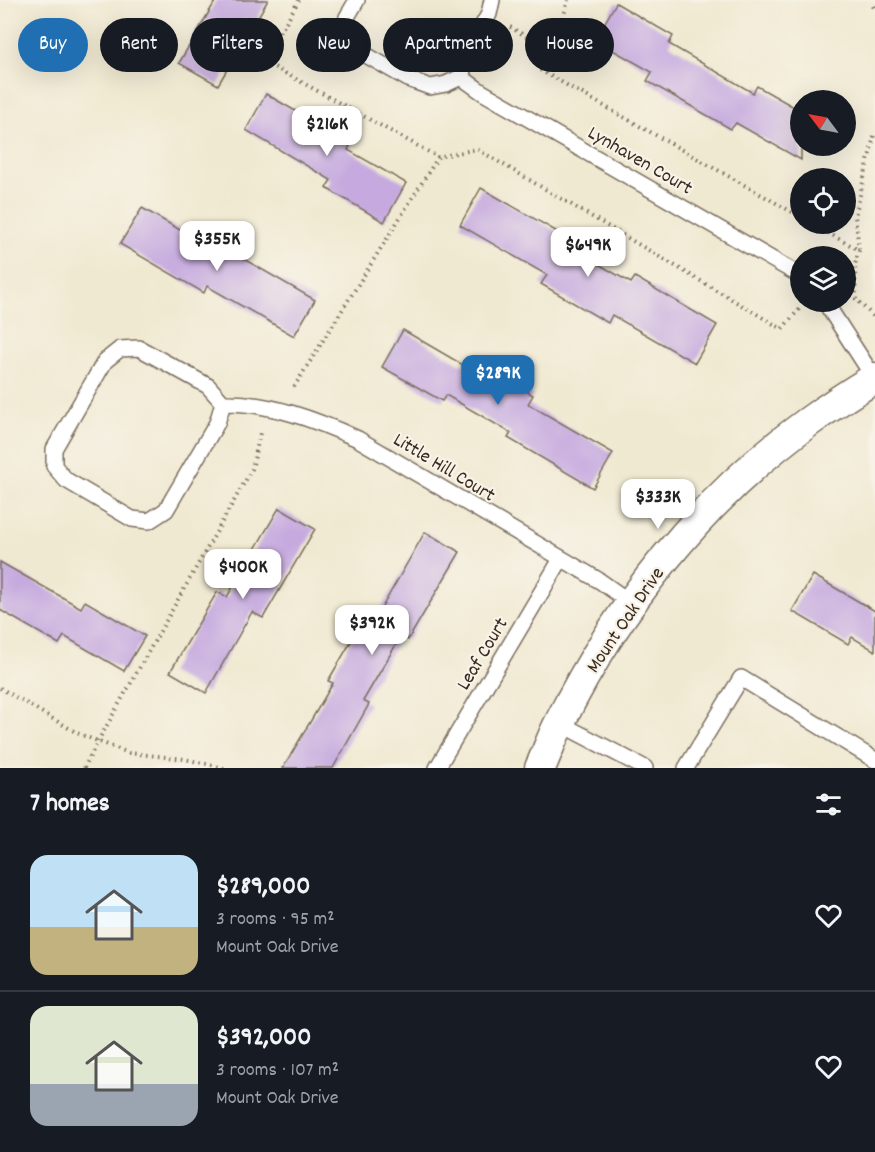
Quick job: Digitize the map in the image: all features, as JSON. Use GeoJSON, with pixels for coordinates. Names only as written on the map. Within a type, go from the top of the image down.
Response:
{"type":"FeatureCollection","features":[{"type":"Feature","properties":{"kind":"street","name":"Mount Oak Drive"},"geometry":{"type":"LineString","coordinates":[[540,768],[559,723],[583,678],[631,603],[665,558],[743,477],[807,423],[875,378]]}},
{"type":"Feature","properties":{"kind":"lane"},"geometry":{"type":"LineString","coordinates":[[357,0],[347,17],[343,34],[352,47],[408,79],[430,87],[446,84],[461,77],[469,49],[490,7]]}},
{"type":"Feature","properties":{"kind":"lane","name":"Lynhaven Court"},"geometry":{"type":"LineString","coordinates":[[461,77],[482,92],[790,270]]}},
{"type":"Feature","properties":{"kind":"lane"},"geometry":{"type":"LineString","coordinates":[[832,312],[875,378]]}},
{"type":"Feature","properties":{"kind":"lane"},"geometry":{"type":"LineString","coordinates":[[139,348],[208,386],[223,403],[217,423],[166,510],[149,521],[132,519],[66,480],[54,466],[54,449],[105,361],[120,349],[139,348]]}},
{"type":"Feature","properties":{"kind":"lane","name":"Little Hill Court"},"geometry":{"type":"LineString","coordinates":[[223,403],[241,402],[272,409],[323,423],[358,439],[600,581],[631,603]]}},
{"type":"Feature","properties":{"kind":"lane","name":"Leaf Court"},"geometry":{"type":"LineString","coordinates":[[436,768],[561,559]]}},
{"type":"Feature","properties":{"kind":"lane"},"geometry":{"type":"LineString","coordinates":[[686,768],[741,678],[875,760]]}},
{"type":"Feature","properties":{"kind":"lane"},"geometry":{"type":"LineString","coordinates":[[559,723],[645,768]]}},
{"type":"Feature","properties":{"kind":"path"},"geometry":{"type":"LineString","coordinates":[[299,0],[263,61],[438,158],[477,149],[782,329],[797,312]]}},
{"type":"Feature","properties":{"kind":"path"},"geometry":{"type":"LineString","coordinates":[[490,7],[548,50],[564,15],[568,0]]}},
{"type":"Feature","properties":{"kind":"path"},"geometry":{"type":"LineString","coordinates":[[544,72],[790,212]]}},
{"type":"Feature","properties":{"kind":"path"},"geometry":{"type":"LineString","coordinates":[[875,132],[855,216],[859,250],[855,264],[856,299],[875,318]]}},
{"type":"Feature","properties":{"kind":"path"},"geometry":{"type":"LineString","coordinates":[[84,768],[252,469],[272,409],[438,158]]}},
{"type":"Feature","properties":{"kind":"path"},"geometry":{"type":"LineString","coordinates":[[830,234],[859,250]]}},
{"type":"Feature","properties":{"kind":"path"},"geometry":{"type":"LineString","coordinates":[[0,688],[79,734],[129,753],[185,759],[224,768]]}},
{"type":"Feature","properties":{"kind":"building"},"geometry":{"type":"Polygon","coordinates":[[[216,0],[268,0],[257,18],[205,18],[216,0]]]}},
{"type":"Feature","properties":{"kind":"building"},"geometry":{"type":"Polygon","coordinates":[[[616,3],[673,36],[669,44],[753,93],[757,86],[790,105],[790,154],[736,123],[731,129],[647,81],[652,72],[614,51],[614,18],[607,18],[616,3]]]}},
{"type":"Feature","properties":{"kind":"building"},"geometry":{"type":"Polygon","coordinates":[[[190,44],[190,69],[179,63],[190,44]]]}},
{"type":"Feature","properties":{"kind":"building"},"geometry":{"type":"Polygon","coordinates":[[[195,72],[226,72],[218,85],[195,72]]]}},
{"type":"Feature","properties":{"kind":"building"},"geometry":{"type":"Polygon","coordinates":[[[266,94],[351,143],[348,150],[406,183],[384,222],[326,188],[331,180],[246,130],[266,94]]]}},
{"type":"Feature","properties":{"kind":"building"},"geometry":{"type":"Polygon","coordinates":[[[481,188],[568,238],[564,244],[631,283],[635,277],[717,325],[695,363],[612,315],[608,323],[541,284],[547,275],[460,225],[481,188]]]}},
{"type":"Feature","properties":{"kind":"building"},"geometry":{"type":"Polygon","coordinates":[[[142,208],[225,256],[228,250],[315,300],[294,336],[207,286],[204,293],[120,244],[142,208]]]}},
{"type":"Feature","properties":{"kind":"building"},"geometry":{"type":"Polygon","coordinates":[[[403,330],[463,365],[467,357],[533,395],[528,404],[613,453],[593,488],[508,438],[511,433],[446,395],[442,401],[382,367],[403,330]]]}},
{"type":"Feature","properties":{"kind":"building"},"geometry":{"type":"Polygon","coordinates":[[[279,508],[315,529],[263,618],[252,612],[206,693],[170,672],[217,592],[227,597],[279,508]]]}},
{"type":"Feature","properties":{"kind":"building"},"geometry":{"type":"Polygon","coordinates":[[[425,532],[460,552],[408,640],[401,636],[363,701],[369,704],[333,768],[283,768],[333,683],[328,681],[366,616],[374,621],[425,532]]]}},
{"type":"Feature","properties":{"kind":"building"},"geometry":{"type":"Polygon","coordinates":[[[0,562],[81,608],[85,601],[145,636],[124,671],[64,636],[59,644],[0,610],[0,562]]]}},
{"type":"Feature","properties":{"kind":"building"},"geometry":{"type":"Polygon","coordinates":[[[813,575],[875,611],[875,651],[852,637],[848,644],[792,611],[813,575]]]}}]}
